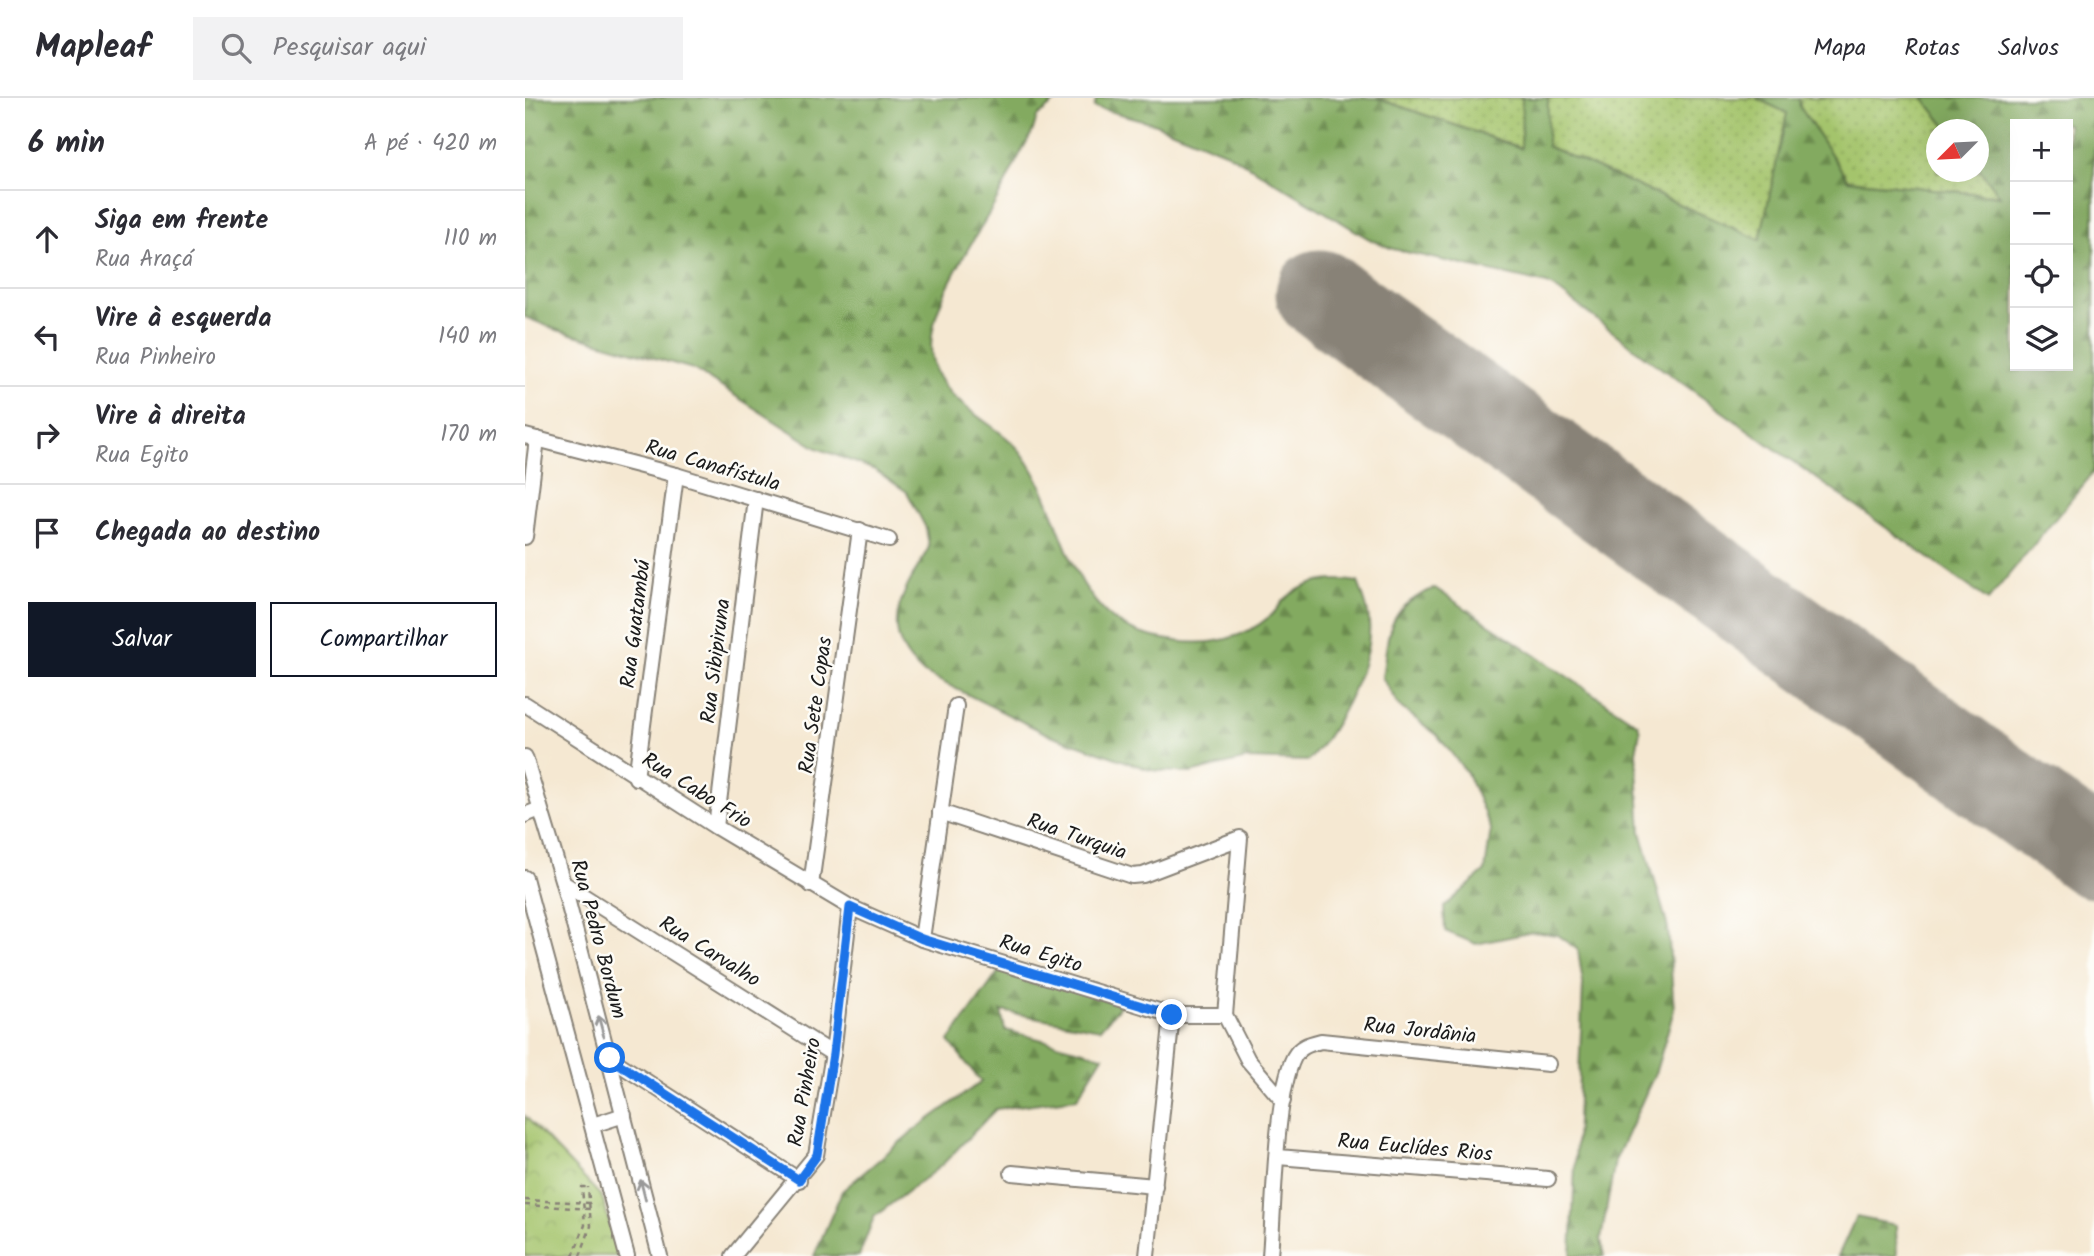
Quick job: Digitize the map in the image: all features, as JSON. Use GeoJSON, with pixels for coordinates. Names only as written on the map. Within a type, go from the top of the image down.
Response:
{"type":"FeatureCollection","features":[{"type":"Feature","properties":{"kind":"street","name":"Rua Canafístula"},"geometry":{"type":"LineString","coordinates":[[531,438],[675,475],[889,540]]}},
{"type":"Feature","properties":{"kind":"street"},"geometry":{"type":"LineString","coordinates":[[525,537],[531,438]]}},
{"type":"Feature","properties":{"kind":"street","name":"Rua Guatambú"},"geometry":{"type":"LineString","coordinates":[[636,778],[675,475]]}},
{"type":"Feature","properties":{"kind":"street","name":"Rua Sibipiruna"},"geometry":{"type":"LineString","coordinates":[[716,827],[756,499]]}},
{"type":"Feature","properties":{"kind":"street","name":"Rua Sete Copas"},"geometry":{"type":"LineString","coordinates":[[811,885],[860,530]]}},
{"type":"Feature","properties":{"kind":"street","name":"Rua Cabo Frio"},"geometry":{"type":"LineString","coordinates":[[525,704],[636,778],[850,907]]}},
{"type":"Feature","properties":{"kind":"street"},"geometry":{"type":"LineString","coordinates":[[922,939],[956,706]]}},
{"type":"Feature","properties":{"kind":"street","name":"Rua Pedro Bordum"},"geometry":{"type":"LineString","coordinates":[[525,757],[563,883],[660,1256]]}},
{"type":"Feature","properties":{"kind":"street"},"geometry":{"type":"LineString","coordinates":[[525,815],[540,809]]}},
{"type":"Feature","properties":{"kind":"street","name":"Rua Turquia"},"geometry":{"type":"LineString","coordinates":[[940,811],[1132,876],[1143,875],[1240,838],[1225,1015]]}},
{"type":"Feature","properties":{"kind":"street"},"geometry":{"type":"LineString","coordinates":[[525,878],[627,1256]]}},
{"type":"Feature","properties":{"kind":"street","name":"Rua Carvalho"},"geometry":{"type":"LineString","coordinates":[[563,883],[833,1054]]}},
{"type":"Feature","properties":{"kind":"street","name":"Rua Egito"},"geometry":{"type":"LineString","coordinates":[[850,907],[922,939],[1172,1015],[1225,1015]]}},
{"type":"Feature","properties":{"kind":"street","name":"Rua Pinheiro"},"geometry":{"type":"LineString","coordinates":[[733,1256],[799,1180],[817,1155],[833,1054],[850,907]]}},
{"type":"Feature","properties":{"kind":"street"},"geometry":{"type":"LineString","coordinates":[[1147,1256],[1172,1015]]}},
{"type":"Feature","properties":{"kind":"street"},"geometry":{"type":"LineString","coordinates":[[1225,1015],[1248,1060],[1283,1101],[1270,1256]]}},
{"type":"Feature","properties":{"kind":"street","name":"Rua Jordânia"},"geometry":{"type":"LineString","coordinates":[[1283,1101],[1294,1058],[1304,1045],[1321,1041],[1548,1065]]}},
{"type":"Feature","properties":{"kind":"street"},"geometry":{"type":"LineString","coordinates":[[610,1058],[799,1180]]}},
{"type":"Feature","properties":{"kind":"street"},"geometry":{"type":"LineString","coordinates":[[593,1125],[624,1115]]}},
{"type":"Feature","properties":{"kind":"street","name":"Rua Euclídes Rios"},"geometry":{"type":"LineString","coordinates":[[1278,1157],[1548,1179]]}},
{"type":"Feature","properties":{"kind":"street"},"geometry":{"type":"LineString","coordinates":[[1012,1173],[1154,1186]]}},
{"type":"Feature","properties":{"kind":"path"},"geometry":{"type":"LineString","coordinates":[[573,1256],[584,1232],[582,1187],[588,1186],[590,1233],[580,1256]]}},
{"type":"Feature","properties":{"kind":"path"},"geometry":{"type":"LineString","coordinates":[[525,1200],[590,1203]]}},
{"type":"Feature","properties":{"kind":"path"},"geometry":{"type":"LineString","coordinates":[[525,1205],[591,1209]]}},
{"type":"Feature","properties":{"kind":"green space"},"geometry":{"type":"Polygon","coordinates":[[[525,98],[1060,98],[1037,117],[1032,133],[943,298],[935,319],[932,339],[932,358],[937,374],[958,400],[1024,456],[1036,474],[1079,576],[1104,611],[1128,628],[1176,641],[1226,639],[1260,624],[1274,613],[1284,600],[1301,588],[1328,580],[1358,582],[1369,621],[1367,650],[1347,702],[1318,750],[1308,761],[1247,759],[1190,773],[1150,770],[1045,733],[922,672],[899,640],[897,625],[904,595],[929,547],[926,528],[907,492],[875,470],[817,448],[693,369],[557,330],[525,317],[525,98]]]}},
{"type":"Feature","properties":{"kind":"green space"},"geometry":{"type":"Polygon","coordinates":[[[1097,98],[1376,98],[1521,148],[1522,98],[1548,98],[1547,146],[1760,240],[1787,113],[1756,98],[1799,98],[1800,107],[1848,180],[2000,196],[1989,181],[1989,119],[1940,119],[1923,98],[2094,98],[2094,472],[1988,600],[1547,284],[1393,249],[1371,240],[1227,153],[1153,123],[1094,107],[1097,98]]]}},
{"type":"Feature","properties":{"kind":"green space"},"geometry":{"type":"Polygon","coordinates":[[[1376,98],[1522,98],[1522,148],[1376,98]]]}},
{"type":"Feature","properties":{"kind":"green space"},"geometry":{"type":"Polygon","coordinates":[[[1548,98],[1756,98],[1788,113],[1760,240],[1546,146],[1548,98]]]}},
{"type":"Feature","properties":{"kind":"green space"},"geometry":{"type":"Polygon","coordinates":[[[1799,98],[1923,98],[1940,119],[1926,119],[1926,182],[1989,181],[2001,196],[1848,180],[1800,107],[1799,98]]]}},
{"type":"Feature","properties":{"kind":"green space"},"geometry":{"type":"Polygon","coordinates":[[[1435,588],[1638,724],[1640,731],[1636,752],[1641,832],[1668,928],[1674,1010],[1656,1071],[1615,1161],[1601,1239],[1604,1256],[1571,1256],[1583,984],[1578,950],[1558,935],[1533,932],[1476,944],[1445,931],[1444,907],[1485,871],[1491,829],[1467,773],[1437,735],[1399,706],[1382,678],[1386,647],[1393,623],[1407,604],[1435,588]]]}},
{"type":"Feature","properties":{"kind":"green space"},"geometry":{"type":"Polygon","coordinates":[[[1003,966],[1121,1005],[1100,1029],[1001,1011],[1005,1030],[1103,1056],[1077,1098],[996,1109],[942,1165],[874,1217],[859,1256],[814,1256],[842,1191],[913,1131],[981,1082],[949,1041],[1003,966]]]}},
{"type":"Feature","properties":{"kind":"green space"},"geometry":{"type":"Polygon","coordinates":[[[525,1116],[602,1197],[619,1256],[525,1256],[525,1116]]]}},
{"type":"Feature","properties":{"kind":"green space"},"geometry":{"type":"Polygon","coordinates":[[[1856,1217],[1896,1225],[1897,1256],[1838,1256],[1856,1217]]]}},
{"type":"Feature","properties":{"kind":"runway"},"geometry":{"type":"LineString","coordinates":[[1320,294],[2094,854]]}},
{"type":"Feature","properties":{"kind":"route"},"geometry":{"type":"LineString","coordinates":[[610,1058],[799,1180],[817,1155],[833,1054],[850,907],[922,939],[1172,1015]]}}]}
